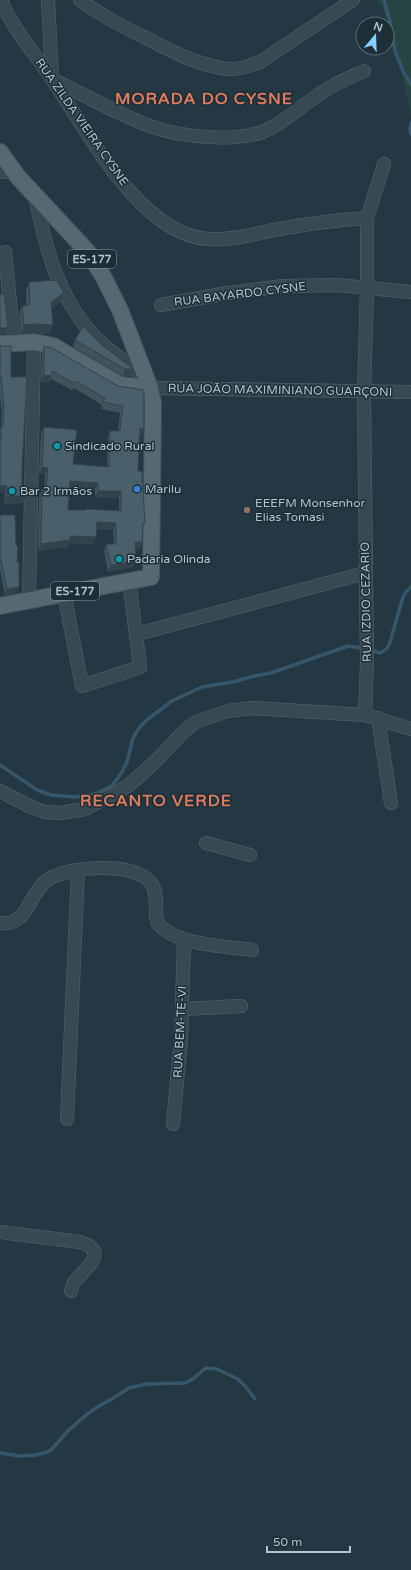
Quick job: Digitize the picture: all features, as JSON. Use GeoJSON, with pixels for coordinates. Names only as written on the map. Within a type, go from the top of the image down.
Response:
{"type":"FeatureCollection","features":[{"type":"Feature","properties":{"kind":"main road","name":"ES-177"},"geometry":{"type":"LineString","coordinates":[[0,152],[7,172],[35,195],[87,251],[120,310],[147,382],[153,403],[151,577],[129,580],[0,606]]}},
{"type":"Feature","properties":{"kind":"main road"},"geometry":{"type":"LineString","coordinates":[[7,344],[34,342],[53,346],[120,384],[147,382]]}},
{"type":"Feature","properties":{"kind":"street","name":"RUA ZILDA VIEIRA CYSNE"},"geometry":{"type":"LineString","coordinates":[[1,0],[28,46],[106,160],[133,195],[149,211],[172,228],[207,239],[233,238],[321,222],[367,218]]}},
{"type":"Feature","properties":{"kind":"street"},"geometry":{"type":"LineString","coordinates":[[48,0],[52,79],[150,126],[184,134],[216,138],[255,134],[271,128],[326,90],[364,72]]}},
{"type":"Feature","properties":{"kind":"street"},"geometry":{"type":"LineString","coordinates":[[80,0],[116,23],[185,57],[220,68],[234,69],[248,67],[260,62],[353,0]]}},
{"type":"Feature","properties":{"kind":"street","name":"RUA IZDIO CEZARIO"},"geometry":{"type":"LineString","coordinates":[[384,164],[367,218],[367,289],[364,393],[365,573],[366,663],[371,717],[391,803]]}},
{"type":"Feature","properties":{"kind":"street"},"geometry":{"type":"LineString","coordinates":[[35,195],[48,252],[58,280],[78,315],[99,341],[147,382]]}},
{"type":"Feature","properties":{"kind":"street"},"geometry":{"type":"LineString","coordinates":[[5,252],[7,344]]}},
{"type":"Feature","properties":{"kind":"street","name":"RUA BAYARDO CYSNE"},"geometry":{"type":"LineString","coordinates":[[161,305],[228,293],[283,286],[337,285],[411,292]]}},
{"type":"Feature","properties":{"kind":"street"},"geometry":{"type":"LineString","coordinates":[[29,600],[34,342]]}},
{"type":"Feature","properties":{"kind":"street","name":"RUA JOÃO MAXIMINIANO GUARÇONI"},"geometry":{"type":"LineString","coordinates":[[147,382],[411,392]]}},
{"type":"Feature","properties":{"kind":"street"},"geometry":{"type":"LineString","coordinates":[[137,634],[365,573]]}},
{"type":"Feature","properties":{"kind":"street"},"geometry":{"type":"LineString","coordinates":[[64,593],[82,686],[140,668],[137,634],[129,580]]}},
{"type":"Feature","properties":{"kind":"street"},"geometry":{"type":"LineString","coordinates":[[0,791],[31,807],[45,812],[60,813],[85,809],[128,786],[157,760],[183,732],[196,722],[228,711],[252,708],[371,717],[411,729]]}},
{"type":"Feature","properties":{"kind":"street"},"geometry":{"type":"LineString","coordinates":[[206,843],[250,855]]}},
{"type":"Feature","properties":{"kind":"street"},"geometry":{"type":"LineString","coordinates":[[0,923],[8,924],[17,921],[24,915],[34,894],[47,880],[61,873],[78,870],[112,868],[132,871],[150,881],[154,888],[157,922],[167,932],[184,940],[252,950]]}},
{"type":"Feature","properties":{"kind":"street"},"geometry":{"type":"LineString","coordinates":[[67,1119],[78,870]]}},
{"type":"Feature","properties":{"kind":"street","name":"RUA BEM-TE-VI"},"geometry":{"type":"LineString","coordinates":[[173,1124],[181,1039],[184,940]]}},
{"type":"Feature","properties":{"kind":"street"},"geometry":{"type":"LineString","coordinates":[[182,1009],[241,1006]]}},
{"type":"Feature","properties":{"kind":"street"},"geometry":{"type":"LineString","coordinates":[[0,1232],[80,1242],[88,1245],[92,1249],[94,1258],[92,1263],[74,1283],[71,1291]]}},
{"type":"Feature","properties":{"kind":"green space"},"geometry":{"type":"Polygon","coordinates":[[[377,0],[411,0],[411,117],[395,43],[395,16],[386,16],[377,0]]]}},
{"type":"Feature","properties":{"kind":"building"},"geometry":{"type":"Polygon","coordinates":[[[57,280],[64,293],[51,302],[53,325],[24,325],[22,306],[30,305],[29,282],[57,280]]]}},
{"type":"Feature","properties":{"kind":"building"},"geometry":{"type":"Polygon","coordinates":[[[0,294],[4,294],[8,328],[0,328],[0,294]]]}},
{"type":"Feature","properties":{"kind":"building"},"geometry":{"type":"Polygon","coordinates":[[[83,326],[102,345],[133,369],[125,369],[75,340],[83,326]]]}},
{"type":"Feature","properties":{"kind":"building"},"geometry":{"type":"Polygon","coordinates":[[[0,346],[11,346],[11,377],[27,377],[22,467],[22,487],[26,487],[26,496],[7,496],[7,486],[0,486],[0,441],[1,427],[3,427],[4,407],[0,376],[0,346]]]}},
{"type":"Feature","properties":{"kind":"building"},"geometry":{"type":"Polygon","coordinates":[[[44,346],[52,348],[118,386],[144,390],[144,429],[140,428],[138,471],[142,471],[145,524],[143,523],[142,542],[135,542],[136,561],[111,565],[106,544],[116,544],[116,523],[97,522],[96,537],[70,536],[70,540],[41,544],[42,489],[46,489],[48,468],[42,467],[44,427],[77,430],[73,464],[109,467],[110,431],[120,431],[123,406],[103,402],[105,398],[76,381],[74,383],[52,371],[52,376],[44,375],[44,346]],[[70,481],[68,510],[86,509],[121,511],[121,491],[98,491],[98,483],[70,481]]]}},
{"type":"Feature","properties":{"kind":"building"},"geometry":{"type":"Polygon","coordinates":[[[0,515],[15,515],[16,546],[18,546],[17,562],[19,562],[19,587],[7,589],[0,559],[0,515]]]}},
{"type":"Feature","properties":{"kind":"waterway"},"geometry":{"type":"LineString","coordinates":[[384,0],[390,22],[395,51],[403,71],[411,85]]}},
{"type":"Feature","properties":{"kind":"waterway"},"geometry":{"type":"LineString","coordinates":[[411,123],[411,134]]}},
{"type":"Feature","properties":{"kind":"waterway"},"geometry":{"type":"LineString","coordinates":[[0,765],[37,790],[51,795],[75,797],[95,794],[110,787],[116,781],[127,762],[133,738],[139,728],[148,719],[172,701],[202,687],[233,682],[271,673],[348,646],[369,649],[379,653],[385,650],[390,642],[402,600],[405,593],[411,587]]}},
{"type":"Feature","properties":{"kind":"waterway"},"geometry":{"type":"LineString","coordinates":[[0,1453],[20,1456],[36,1455],[50,1451],[69,1430],[86,1415],[129,1388],[146,1384],[185,1383],[193,1379],[207,1368],[217,1369],[238,1379],[255,1399]]}},
{"type":"Feature","properties":{"kind":"place","name":"Sindicado Rural"},"geometry":{"type":"Point","coordinates":[57,446]}},
{"type":"Feature","properties":{"kind":"place","name":"Marilu"},"geometry":{"type":"Point","coordinates":[137,489]}},
{"type":"Feature","properties":{"kind":"place","name":"Bar 2 Irmãos"},"geometry":{"type":"Point","coordinates":[12,491]}},
{"type":"Feature","properties":{"kind":"place","name":"EEEFM Monsenhor Elias Tomasi"},"geometry":{"type":"Point","coordinates":[247,510]}},
{"type":"Feature","properties":{"kind":"place","name":"Padaria Olinda"},"geometry":{"type":"Point","coordinates":[119,559]}},
{"type":"Feature","properties":{"kind":"district","name":"MORADA DO CYSNE"},"geometry":{"type":"Point","coordinates":[204,99]}},
{"type":"Feature","properties":{"kind":"district","name":"RECANTO VERDE"},"geometry":{"type":"Point","coordinates":[156,801]}}]}
